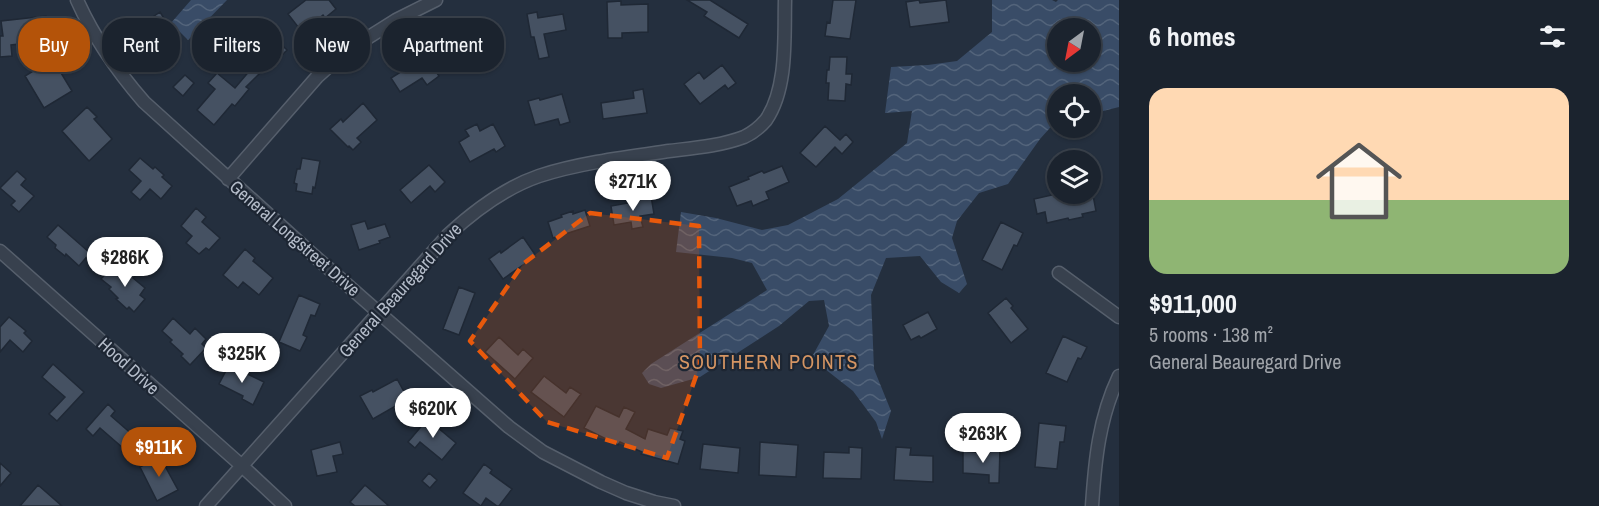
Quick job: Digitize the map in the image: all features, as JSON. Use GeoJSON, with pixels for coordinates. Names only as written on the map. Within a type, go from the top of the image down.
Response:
{"type":"FeatureCollection","features":[{"type":"Feature","properties":{"kind":"street","name":"General Longstreet Drive"},"geometry":{"type":"LineString","coordinates":[[77,0],[102,48],[126,82],[144,102],[496,416],[543,452],[601,482],[626,493],[674,506]]}},
{"type":"Feature","properties":{"kind":"street"},"geometry":{"type":"LineString","coordinates":[[228,178],[317,78],[337,59],[396,20],[436,0]]}},
{"type":"Feature","properties":{"kind":"street","name":"General Beauregard Drive"},"geometry":{"type":"LineString","coordinates":[[206,506],[448,235],[491,200],[517,185],[556,171],[614,159],[710,146],[746,136],[756,130],[765,120],[779,87],[785,0]]}},
{"type":"Feature","properties":{"kind":"street","name":"Hood Drive"},"geometry":{"type":"LineString","coordinates":[[0,251],[285,506]]}},
{"type":"Feature","properties":{"kind":"street"},"geometry":{"type":"LineString","coordinates":[[1059,273],[1119,317]]}},
{"type":"Feature","properties":{"kind":"street"},"geometry":{"type":"LineString","coordinates":[[1092,506],[1103,417],[1110,394],[1119,376]]}},
{"type":"Feature","properties":{"kind":"highlighted area"},"geometry":{"type":"Polygon","coordinates":[[[590,213],[699,226],[700,365],[667,458],[547,422],[470,341],[523,264],[590,213]]]}},
{"type":"Feature","properties":{"kind":"water"},"geometry":{"type":"Polygon","coordinates":[[[191,0],[227,0],[209,18],[192,18],[192,36],[188,40],[180,32],[180,18],[175,18],[191,0]]]}},
{"type":"Feature","properties":{"kind":"water"},"geometry":{"type":"Polygon","coordinates":[[[992,0],[1052,0],[1056,2],[1058,0],[1119,0],[1119,107],[1101,112],[1101,84],[1047,84],[1047,131],[1008,184],[979,193],[957,221],[952,238],[967,284],[959,293],[941,282],[920,256],[886,258],[871,295],[874,369],[891,411],[882,439],[876,422],[853,391],[825,369],[813,355],[829,326],[824,300],[809,301],[779,326],[700,377],[661,388],[649,384],[642,373],[651,364],[767,290],[752,263],[732,258],[676,252],[681,212],[762,230],[788,225],[838,199],[907,143],[912,111],[885,113],[891,67],[957,61],[992,32],[992,0]]]}},
{"type":"Feature","properties":{"kind":"building"},"geometry":{"type":"Polygon","coordinates":[[[306,0],[329,0],[336,9],[325,18],[323,15],[319,18],[294,18],[294,22],[288,14],[306,0]]]}},
{"type":"Feature","properties":{"kind":"building"},"geometry":{"type":"Polygon","coordinates":[[[687,0],[710,0],[748,24],[739,38],[704,16],[707,12],[687,0]]]}},
{"type":"Feature","properties":{"kind":"building"},"geometry":{"type":"Polygon","coordinates":[[[833,0],[856,0],[850,39],[825,36],[827,22],[830,23],[833,0]]]}},
{"type":"Feature","properties":{"kind":"building"},"geometry":{"type":"Polygon","coordinates":[[[919,0],[920,3],[946,0],[949,22],[910,27],[906,2],[919,0]]]}},
{"type":"Feature","properties":{"kind":"building"},"geometry":{"type":"Polygon","coordinates":[[[621,1],[621,5],[648,4],[648,32],[622,33],[622,38],[608,38],[607,2],[621,1]]]}},
{"type":"Feature","properties":{"kind":"building"},"geometry":{"type":"Polygon","coordinates":[[[160,12],[164,18],[151,18],[160,12]]]}},
{"type":"Feature","properties":{"kind":"building"},"geometry":{"type":"Polygon","coordinates":[[[537,12],[538,18],[563,14],[566,30],[544,34],[549,57],[539,59],[534,37],[531,37],[527,14],[537,12]]]}},
{"type":"Feature","properties":{"kind":"building"},"geometry":{"type":"Polygon","coordinates":[[[18,19],[18,44],[11,45],[12,56],[0,57],[0,36],[3,36],[1,21],[18,19]]]}},
{"type":"Feature","properties":{"kind":"building"},"geometry":{"type":"Polygon","coordinates":[[[282,45],[287,50],[282,55],[282,45]]]}},
{"type":"Feature","properties":{"kind":"building"},"geometry":{"type":"Polygon","coordinates":[[[830,57],[847,57],[846,74],[852,74],[851,85],[846,84],[845,101],[828,100],[829,83],[826,83],[830,57]]]}},
{"type":"Feature","properties":{"kind":"building"},"geometry":{"type":"Polygon","coordinates":[[[722,65],[736,83],[728,89],[725,85],[700,104],[684,84],[699,72],[704,79],[722,65]]]}},
{"type":"Feature","properties":{"kind":"building"},"geometry":{"type":"Polygon","coordinates":[[[32,72],[60,72],[72,91],[44,108],[25,76],[32,72]]]}},
{"type":"Feature","properties":{"kind":"building"},"geometry":{"type":"Polygon","coordinates":[[[248,72],[261,72],[246,87],[249,89],[235,106],[232,104],[214,125],[197,110],[215,89],[208,83],[217,73],[235,88],[248,72]]]}},
{"type":"Feature","properties":{"kind":"building"},"geometry":{"type":"Polygon","coordinates":[[[401,72],[436,72],[439,76],[427,85],[422,78],[400,92],[391,78],[401,72]]]}},
{"type":"Feature","properties":{"kind":"building"},"geometry":{"type":"Polygon","coordinates":[[[185,75],[194,83],[183,96],[173,87],[185,75]]]}},
{"type":"Feature","properties":{"kind":"building"},"geometry":{"type":"Polygon","coordinates":[[[643,89],[647,113],[603,119],[601,103],[634,98],[633,91],[643,89]]]}},
{"type":"Feature","properties":{"kind":"building"},"geometry":{"type":"Polygon","coordinates":[[[562,94],[570,122],[560,125],[558,119],[535,125],[528,101],[562,94]]]}},
{"type":"Feature","properties":{"kind":"building"},"geometry":{"type":"Polygon","coordinates":[[[363,103],[377,120],[357,138],[361,142],[353,150],[330,129],[341,119],[343,122],[363,103]]]}},
{"type":"Feature","properties":{"kind":"building"},"geometry":{"type":"Polygon","coordinates":[[[87,107],[97,117],[94,119],[112,139],[89,161],[62,131],[87,107]]]}},
{"type":"Feature","properties":{"kind":"building"},"geometry":{"type":"Polygon","coordinates":[[[477,124],[480,131],[493,124],[505,146],[496,152],[494,149],[470,162],[459,142],[469,136],[465,130],[477,124]]]}},
{"type":"Feature","properties":{"kind":"building"},"geometry":{"type":"Polygon","coordinates":[[[825,126],[840,140],[846,134],[853,142],[842,154],[835,147],[816,167],[800,153],[825,126]]]}},
{"type":"Feature","properties":{"kind":"building"},"geometry":{"type":"Polygon","coordinates":[[[140,158],[153,169],[155,167],[172,186],[161,199],[150,189],[140,200],[131,192],[141,181],[129,170],[140,158]]]}},
{"type":"Feature","properties":{"kind":"building"},"geometry":{"type":"Polygon","coordinates":[[[302,158],[320,161],[312,194],[296,191],[297,184],[294,183],[302,158]]]}},
{"type":"Feature","properties":{"kind":"building"},"geometry":{"type":"Polygon","coordinates":[[[429,165],[445,182],[435,192],[430,186],[411,203],[400,190],[429,165]]]}},
{"type":"Feature","properties":{"kind":"building"},"geometry":{"type":"Polygon","coordinates":[[[782,166],[789,182],[766,192],[769,199],[753,206],[751,201],[737,206],[729,187],[762,171],[764,173],[782,166]]]}},
{"type":"Feature","properties":{"kind":"building"},"geometry":{"type":"Polygon","coordinates":[[[17,171],[26,179],[21,185],[34,196],[19,212],[11,205],[15,201],[0,188],[17,171]]]}},
{"type":"Feature","properties":{"kind":"building"},"geometry":{"type":"Polygon","coordinates":[[[651,196],[654,214],[640,216],[643,227],[632,229],[631,222],[614,225],[611,206],[639,201],[638,198],[651,196]]]}},
{"type":"Feature","properties":{"kind":"building"},"geometry":{"type":"Polygon","coordinates":[[[1047,196],[1047,204],[1095,204],[1096,211],[1082,214],[1083,217],[1047,223],[1045,212],[1037,214],[1034,199],[1047,196]]]}},
{"type":"Feature","properties":{"kind":"building"},"geometry":{"type":"Polygon","coordinates":[[[196,208],[206,217],[202,222],[220,238],[209,250],[206,248],[199,254],[186,243],[192,236],[181,226],[196,208]]]}},
{"type":"Feature","properties":{"kind":"building"},"geometry":{"type":"Polygon","coordinates":[[[585,210],[590,226],[553,238],[548,222],[573,211],[573,214],[585,210]]]}},
{"type":"Feature","properties":{"kind":"building"},"geometry":{"type":"Polygon","coordinates":[[[365,221],[368,229],[385,224],[390,237],[359,250],[351,225],[365,221]]]}},
{"type":"Feature","properties":{"kind":"building"},"geometry":{"type":"Polygon","coordinates":[[[1001,222],[1023,233],[1017,246],[1014,245],[1002,270],[982,260],[1001,222]]]}},
{"type":"Feature","properties":{"kind":"building"},"geometry":{"type":"Polygon","coordinates":[[[58,225],[90,253],[79,266],[55,248],[56,245],[47,237],[58,225]]]}},
{"type":"Feature","properties":{"kind":"building"},"geometry":{"type":"Polygon","coordinates":[[[523,237],[536,256],[503,279],[489,259],[523,237]]]}},
{"type":"Feature","properties":{"kind":"building"},"geometry":{"type":"Polygon","coordinates":[[[245,249],[255,258],[253,261],[273,278],[259,295],[243,282],[238,288],[223,275],[245,249]]]}},
{"type":"Feature","properties":{"kind":"building"},"geometry":{"type":"Polygon","coordinates":[[[127,266],[136,275],[133,278],[145,288],[140,295],[145,299],[134,312],[116,299],[118,298],[109,289],[111,287],[101,279],[111,268],[119,275],[127,266]]]}},
{"type":"Feature","properties":{"kind":"building"},"geometry":{"type":"Polygon","coordinates":[[[459,287],[475,293],[459,335],[443,329],[459,287]]]}},
{"type":"Feature","properties":{"kind":"building"},"geometry":{"type":"Polygon","coordinates":[[[299,295],[320,304],[315,316],[311,315],[303,335],[307,337],[300,351],[279,342],[299,295]]]}},
{"type":"Feature","properties":{"kind":"building"},"geometry":{"type":"Polygon","coordinates":[[[1006,298],[1028,329],[1011,343],[988,313],[1006,298]]]}},
{"type":"Feature","properties":{"kind":"building"},"geometry":{"type":"Polygon","coordinates":[[[928,312],[937,329],[921,338],[919,336],[911,340],[903,325],[928,312]]]}},
{"type":"Feature","properties":{"kind":"building"},"geometry":{"type":"Polygon","coordinates":[[[9,317],[26,331],[24,333],[32,341],[23,352],[10,340],[0,352],[0,327],[9,317]]]}},
{"type":"Feature","properties":{"kind":"building"},"geometry":{"type":"Polygon","coordinates":[[[173,318],[190,334],[195,328],[206,339],[202,344],[206,348],[190,365],[181,356],[183,354],[170,342],[172,340],[162,331],[173,318]]]}},
{"type":"Feature","properties":{"kind":"building"},"geometry":{"type":"Polygon","coordinates":[[[1063,336],[1087,347],[1081,359],[1078,358],[1067,382],[1046,373],[1063,336]]]}},
{"type":"Feature","properties":{"kind":"building"},"geometry":{"type":"Polygon","coordinates":[[[499,337],[518,355],[523,349],[533,358],[515,379],[485,352],[499,337]]]}},
{"type":"Feature","properties":{"kind":"building"},"geometry":{"type":"Polygon","coordinates":[[[53,364],[84,392],[57,421],[49,414],[65,397],[42,377],[53,364]]]}},
{"type":"Feature","properties":{"kind":"building"},"geometry":{"type":"Polygon","coordinates":[[[229,365],[264,382],[253,405],[242,399],[243,396],[219,384],[229,365]]]}},
{"type":"Feature","properties":{"kind":"building"},"geometry":{"type":"Polygon","coordinates":[[[544,376],[566,393],[570,387],[581,394],[564,417],[531,392],[544,376]]]}},
{"type":"Feature","properties":{"kind":"building"},"geometry":{"type":"Polygon","coordinates":[[[397,379],[408,399],[373,419],[360,396],[397,379]]]}},
{"type":"Feature","properties":{"kind":"building"},"geometry":{"type":"Polygon","coordinates":[[[108,404],[115,411],[111,416],[134,436],[123,448],[100,428],[93,436],[86,429],[108,404]]]}},
{"type":"Feature","properties":{"kind":"building"},"geometry":{"type":"Polygon","coordinates":[[[596,406],[619,417],[624,407],[635,412],[626,429],[645,439],[648,429],[667,435],[670,428],[683,431],[680,439],[685,441],[678,464],[641,454],[642,452],[620,442],[618,445],[584,428],[596,406]]]}},
{"type":"Feature","properties":{"kind":"building"},"geometry":{"type":"Polygon","coordinates":[[[430,416],[438,423],[436,426],[456,443],[442,460],[420,442],[415,448],[408,442],[430,416]]]}},
{"type":"Feature","properties":{"kind":"building"},"geometry":{"type":"Polygon","coordinates":[[[1039,423],[1066,426],[1064,442],[1060,442],[1057,469],[1035,467],[1039,423]]]}},
{"type":"Feature","properties":{"kind":"building"},"geometry":{"type":"Polygon","coordinates":[[[340,442],[343,454],[333,456],[337,472],[317,476],[311,450],[340,442]]]}},
{"type":"Feature","properties":{"kind":"building"},"geometry":{"type":"Polygon","coordinates":[[[760,442],[798,445],[796,477],[759,475],[760,442]]]}},
{"type":"Feature","properties":{"kind":"building"},"geometry":{"type":"Polygon","coordinates":[[[703,444],[740,448],[738,473],[700,469],[703,444]]]}},
{"type":"Feature","properties":{"kind":"building"},"geometry":{"type":"Polygon","coordinates":[[[849,447],[862,448],[861,479],[823,478],[824,452],[849,453],[849,447]]]}},
{"type":"Feature","properties":{"kind":"building"},"geometry":{"type":"Polygon","coordinates":[[[896,447],[911,448],[910,455],[933,456],[933,482],[894,480],[896,447]]]}},
{"type":"Feature","properties":{"kind":"building"},"geometry":{"type":"Polygon","coordinates":[[[989,447],[1000,448],[999,483],[989,483],[989,475],[963,473],[963,451],[989,453],[989,447]]]}},
{"type":"Feature","properties":{"kind":"building"},"geometry":{"type":"Polygon","coordinates":[[[163,454],[168,464],[165,466],[178,490],[157,501],[140,467],[163,454]]]}},
{"type":"Feature","properties":{"kind":"building"},"geometry":{"type":"Polygon","coordinates":[[[0,463],[11,473],[0,486],[0,463]]]}},
{"type":"Feature","properties":{"kind":"building"},"geometry":{"type":"Polygon","coordinates":[[[484,464],[492,470],[490,473],[512,489],[499,506],[486,498],[481,506],[463,493],[484,464]]]}},
{"type":"Feature","properties":{"kind":"building"},"geometry":{"type":"Polygon","coordinates":[[[429,473],[437,480],[430,488],[422,481],[429,473]]]}},
{"type":"Feature","properties":{"kind":"building"},"geometry":{"type":"Polygon","coordinates":[[[38,485],[62,506],[20,506],[38,485]]]}},
{"type":"Feature","properties":{"kind":"building"},"geometry":{"type":"Polygon","coordinates":[[[365,485],[389,506],[355,506],[350,502],[365,485]]]}},
{"type":"Feature","properties":{"kind":"district","name":"SOUTHERN POINTS"},"geometry":{"type":"Point","coordinates":[769,361]}}]}
